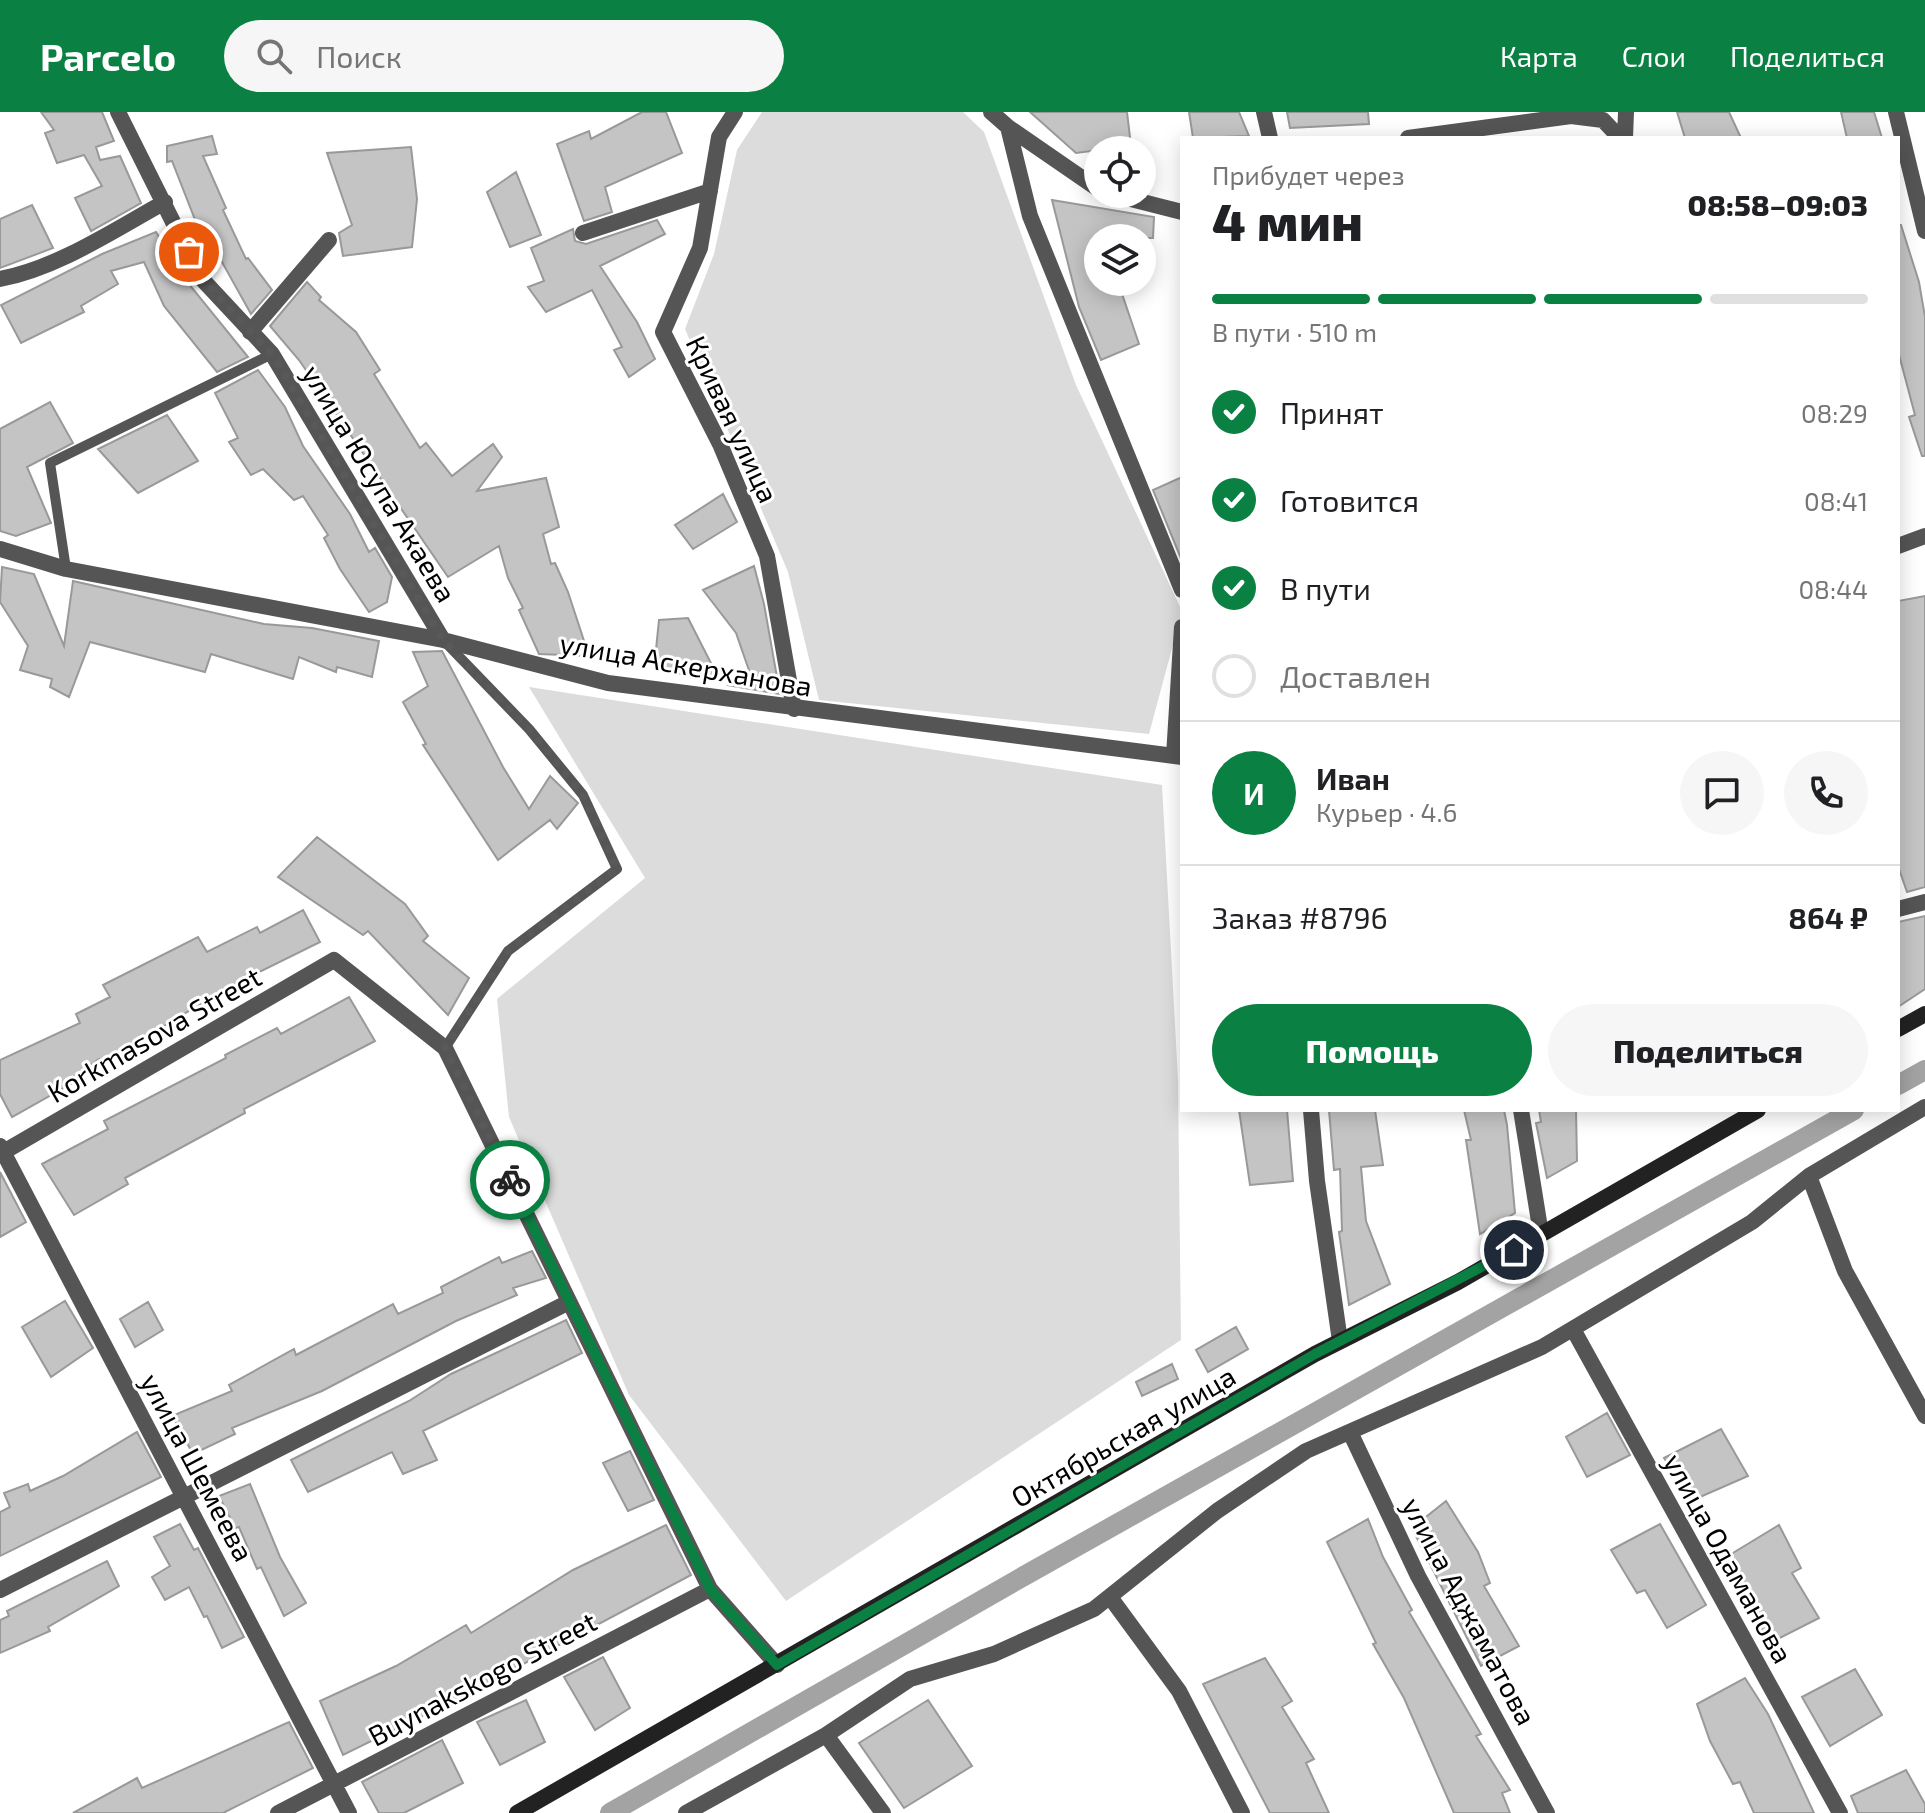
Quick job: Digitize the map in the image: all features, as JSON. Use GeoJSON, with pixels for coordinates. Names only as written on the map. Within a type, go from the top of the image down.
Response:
{"type":"FeatureCollection","features":[{"type":"Feature","properties":{"kind":"street","name":"улица Юсупа Акаева"},"geometry":{"type":"LineString","coordinates":[[118,112],[201,278],[272,354],[443,640]]}},
{"type":"Feature","properties":{"kind":"street","name":"Кривая улица"},"geometry":{"type":"LineString","coordinates":[[735,112],[719,137],[700,248],[663,332],[720,444],[767,556],[794,709]]}},
{"type":"Feature","properties":{"kind":"street"},"geometry":{"type":"LineString","coordinates":[[991,112],[1084,179]]}},
{"type":"Feature","properties":{"kind":"street"},"geometry":{"type":"LineString","coordinates":[[1264,112],[1270,136]]}},
{"type":"Feature","properties":{"kind":"street"},"geometry":{"type":"LineString","coordinates":[[1622,136],[1626,112]]}},
{"type":"Feature","properties":{"kind":"street"},"geometry":{"type":"LineString","coordinates":[[1896,112],[1925,231]]}},
{"type":"Feature","properties":{"kind":"street"},"geometry":{"type":"LineString","coordinates":[[1423,136],[1571,116],[1603,120],[1620,136]]}},
{"type":"Feature","properties":{"kind":"street"},"geometry":{"type":"LineString","coordinates":[[1008,127],[1030,216],[1180,585]]}},
{"type":"Feature","properties":{"kind":"street"},"geometry":{"type":"LineString","coordinates":[[583,233],[710,191]]}},
{"type":"Feature","properties":{"kind":"street"},"geometry":{"type":"LineString","coordinates":[[0,279],[19,275],[82,246],[165,202]]}},
{"type":"Feature","properties":{"kind":"street"},"geometry":{"type":"LineString","coordinates":[[1156,205],[1180,211]]}},
{"type":"Feature","properties":{"kind":"street"},"geometry":{"type":"LineString","coordinates":[[250,332],[329,240]]}},
{"type":"Feature","properties":{"kind":"street"},"geometry":{"type":"LineString","coordinates":[[1900,545],[1925,536]]}},
{"type":"Feature","properties":{"kind":"street","name":"улица Аскерханова"},"geometry":{"type":"LineString","coordinates":[[0,549],[66,569],[443,640],[608,683],[1178,757]]}},
{"type":"Feature","properties":{"kind":"street"},"geometry":{"type":"LineString","coordinates":[[1178,757],[1180,692]]}},
{"type":"Feature","properties":{"kind":"street"},"geometry":{"type":"LineString","coordinates":[[1900,908],[1925,902]]}},
{"type":"Feature","properties":{"kind":"street","name":"Korkmasova Street"},"geometry":{"type":"LineString","coordinates":[[1,1150],[334,960],[445,1048]]}},
{"type":"Feature","properties":{"kind":"street"},"geometry":{"type":"LineString","coordinates":[[1900,1028],[1925,1014]]}},
{"type":"Feature","properties":{"kind":"street"},"geometry":{"type":"LineString","coordinates":[[445,1048],[710,1589],[777,1665]]}},
{"type":"Feature","properties":{"kind":"street"},"geometry":{"type":"LineString","coordinates":[[686,1813],[826,1735],[910,1679],[994,1654],[1094,1609],[1217,1511],[1306,1451],[1542,1347],[1752,1222],[1809,1176],[1925,1107]]}},
{"type":"Feature","properties":{"kind":"street"},"geometry":{"type":"LineString","coordinates":[[1311,1112],[1317,1181],[1340,1341]]}},
{"type":"Feature","properties":{"kind":"street"},"geometry":{"type":"LineString","coordinates":[[1521,1112],[1541,1234]]}},
{"type":"Feature","properties":{"kind":"street","name":"Октябрьская улица"},"geometry":{"type":"LineString","coordinates":[[517,1813],[1340,1341],[1458,1282],[1740,1115]]}},
{"type":"Feature","properties":{"kind":"street","name":"улица Шемеева"},"geometry":{"type":"LineString","coordinates":[[1,1150],[349,1813]]}},
{"type":"Feature","properties":{"kind":"street"},"geometry":{"type":"LineString","coordinates":[[1809,1176],[1845,1271],[1925,1416]]}},
{"type":"Feature","properties":{"kind":"street"},"geometry":{"type":"LineString","coordinates":[[0,1590],[184,1494],[569,1302]]}},
{"type":"Feature","properties":{"kind":"street","name":"улица Одаманова"},"geometry":{"type":"LineString","coordinates":[[1573,1329],[1840,1813]]}},
{"type":"Feature","properties":{"kind":"street","name":"улица Аджаматова"},"geometry":{"type":"LineString","coordinates":[[1350,1432],[1418,1576],[1547,1813]]}},
{"type":"Feature","properties":{"kind":"street","name":"Buynakskogo Street"},"geometry":{"type":"LineString","coordinates":[[278,1813],[710,1589]]}},
{"type":"Feature","properties":{"kind":"street"},"geometry":{"type":"LineString","coordinates":[[1110,1597],[1179,1691],[1242,1813]]}},
{"type":"Feature","properties":{"kind":"street"},"geometry":{"type":"LineString","coordinates":[[826,1735],[883,1813]]}},
{"type":"Feature","properties":{"kind":"lane"},"geometry":{"type":"LineString","coordinates":[[66,569],[50,463],[272,354]]}},
{"type":"Feature","properties":{"kind":"lane"},"geometry":{"type":"LineString","coordinates":[[443,640],[529,729],[583,795],[617,869],[508,951],[445,1048]]}},
{"type":"Feature","properties":{"kind":"shaded area"},"geometry":{"type":"Polygon","coordinates":[[[762,112],[963,112],[984,132],[1076,385],[1180,607],[1180,618],[1149,734],[819,700],[788,572],[685,329],[714,254],[737,150],[762,112]]]}},
{"type":"Feature","properties":{"kind":"shaded area"},"geometry":{"type":"Polygon","coordinates":[[[529,687],[1162,785],[1178,1080],[1181,1340],[786,1601],[629,1395],[509,1117],[497,999],[645,878],[529,687]]]}},
{"type":"Feature","properties":{"kind":"building"},"geometry":{"type":"Polygon","coordinates":[[[41,112],[102,112],[114,141],[96,147],[100,160],[120,156],[141,203],[91,231],[75,198],[102,186],[84,155],[57,163],[45,133],[54,130],[41,112]]]}},
{"type":"Feature","properties":{"kind":"building"},"geometry":{"type":"Polygon","coordinates":[[[642,112],[666,112],[682,153],[605,187],[612,212],[584,221],[557,144],[589,131],[591,139],[642,112]]]}},
{"type":"Feature","properties":{"kind":"building"},"geometry":{"type":"Polygon","coordinates":[[[1030,112],[1127,112],[1130,136],[1084,136],[1084,152],[1076,153],[1030,112]]]}},
{"type":"Feature","properties":{"kind":"building"},"geometry":{"type":"Polygon","coordinates":[[[1189,112],[1239,112],[1249,136],[1193,136],[1189,112]]]}},
{"type":"Feature","properties":{"kind":"building"},"geometry":{"type":"Polygon","coordinates":[[[1287,112],[1368,112],[1369,124],[1290,128],[1287,112]]]}},
{"type":"Feature","properties":{"kind":"building"},"geometry":{"type":"Polygon","coordinates":[[[1677,112],[1729,112],[1740,136],[1684,136],[1677,112]]]}},
{"type":"Feature","properties":{"kind":"building"},"geometry":{"type":"Polygon","coordinates":[[[1841,112],[1874,112],[1881,136],[1847,136],[1841,112]]]}},
{"type":"Feature","properties":{"kind":"building"},"geometry":{"type":"Polygon","coordinates":[[[212,136],[217,154],[203,156],[226,208],[223,210],[246,259],[272,290],[251,314],[222,262],[201,235],[172,161],[167,162],[167,146],[212,136]]]}},
{"type":"Feature","properties":{"kind":"building"},"geometry":{"type":"Polygon","coordinates":[[[411,147],[417,199],[412,247],[343,256],[339,233],[352,225],[327,153],[411,147]]]}},
{"type":"Feature","properties":{"kind":"building"},"geometry":{"type":"Polygon","coordinates":[[[516,172],[541,235],[510,247],[487,192],[516,172]]]}},
{"type":"Feature","properties":{"kind":"building"},"geometry":{"type":"Polygon","coordinates":[[[1052,200],[1084,205],[1084,208],[1154,217],[1154,224],[1084,224],[1084,296],[1123,296],[1139,344],[1101,360],[1079,307],[1052,200]]]}},
{"type":"Feature","properties":{"kind":"building"},"geometry":{"type":"Polygon","coordinates":[[[32,205],[53,248],[0,268],[0,219],[32,205]]]}},
{"type":"Feature","properties":{"kind":"building"},"geometry":{"type":"Polygon","coordinates":[[[657,220],[665,234],[600,266],[637,322],[655,359],[629,377],[614,350],[622,347],[592,290],[546,312],[528,287],[544,281],[531,248],[573,229],[575,241],[586,244],[657,220]]]}},
{"type":"Feature","properties":{"kind":"building"},"geometry":{"type":"Polygon","coordinates":[[[1900,225],[1919,282],[1925,317],[1925,456],[1922,456],[1909,417],[1915,415],[1900,359],[1900,225]]]}},
{"type":"Feature","properties":{"kind":"building"},"geometry":{"type":"Polygon","coordinates":[[[156,232],[188,283],[248,357],[217,372],[164,306],[144,262],[111,271],[118,284],[81,306],[84,312],[21,343],[1,305],[102,254],[156,232]]]}},
{"type":"Feature","properties":{"kind":"building"},"geometry":{"type":"Polygon","coordinates":[[[307,282],[321,297],[319,300],[356,332],[380,370],[374,374],[420,448],[426,443],[452,476],[493,444],[502,457],[477,491],[546,478],[559,527],[543,534],[551,564],[555,563],[568,592],[589,656],[539,654],[519,610],[523,608],[508,578],[499,546],[448,577],[299,360],[270,326],[307,282]]]}},
{"type":"Feature","properties":{"kind":"building"},"geometry":{"type":"Polygon","coordinates":[[[258,370],[285,407],[303,446],[350,514],[369,552],[375,548],[392,577],[387,602],[369,612],[340,569],[324,538],[328,535],[303,496],[294,500],[263,469],[251,475],[229,442],[238,438],[215,393],[258,370]]]}},
{"type":"Feature","properties":{"kind":"building"},"geometry":{"type":"Polygon","coordinates":[[[50,402],[73,443],[27,467],[51,523],[16,536],[0,531],[0,429],[50,402]]]}},
{"type":"Feature","properties":{"kind":"building"},"geometry":{"type":"Polygon","coordinates":[[[167,415],[198,461],[138,493],[98,449],[167,415]]]}},
{"type":"Feature","properties":{"kind":"building"},"geometry":{"type":"Polygon","coordinates":[[[1180,478],[1180,556],[1153,490],[1180,478]]]}},
{"type":"Feature","properties":{"kind":"building"},"geometry":{"type":"Polygon","coordinates":[[[723,494],[737,522],[693,549],[675,525],[723,494]]]}},
{"type":"Feature","properties":{"kind":"building"},"geometry":{"type":"Polygon","coordinates":[[[754,566],[780,694],[727,685],[752,679],[736,633],[703,590],[754,566]]]}},
{"type":"Feature","properties":{"kind":"building"},"geometry":{"type":"Polygon","coordinates":[[[2,567],[34,574],[64,646],[73,581],[264,624],[312,628],[379,641],[372,677],[337,667],[336,672],[299,657],[293,679],[211,654],[205,672],[90,642],[69,697],[50,687],[52,679],[20,670],[28,646],[0,602],[2,567]]]}},
{"type":"Feature","properties":{"kind":"building"},"geometry":{"type":"Polygon","coordinates":[[[1925,596],[1925,887],[1907,892],[1900,872],[1900,601],[1925,596]]]}},
{"type":"Feature","properties":{"kind":"building"},"geometry":{"type":"Polygon","coordinates":[[[688,618],[720,681],[654,669],[659,620],[688,618]]]}},
{"type":"Feature","properties":{"kind":"building"},"geometry":{"type":"Polygon","coordinates":[[[442,651],[503,767],[529,809],[550,776],[578,803],[557,829],[550,820],[498,860],[423,745],[426,744],[403,702],[428,686],[413,652],[442,651]]]}},
{"type":"Feature","properties":{"kind":"building"},"geometry":{"type":"Polygon","coordinates":[[[317,837],[405,904],[428,936],[423,941],[469,978],[448,1015],[368,931],[363,935],[278,877],[317,837]]]}},
{"type":"Feature","properties":{"kind":"building"},"geometry":{"type":"Polygon","coordinates":[[[303,910],[320,942],[227,988],[101,1064],[99,1059],[74,1076],[76,1081],[12,1117],[0,1094],[0,1060],[80,1023],[76,1014],[110,997],[103,985],[198,937],[207,952],[257,927],[260,933],[303,910]]]}},
{"type":"Feature","properties":{"kind":"building"},"geometry":{"type":"Polygon","coordinates":[[[1925,916],[1925,989],[1900,1006],[1900,922],[1925,916]]]}},
{"type":"Feature","properties":{"kind":"building"},"geometry":{"type":"Polygon","coordinates":[[[349,997],[375,1041],[244,1109],[245,1113],[125,1178],[128,1184],[74,1215],[42,1164],[108,1129],[104,1121],[226,1058],[225,1055],[277,1028],[281,1034],[349,997]]]}},
{"type":"Feature","properties":{"kind":"building"},"geometry":{"type":"Polygon","coordinates":[[[1239,1112],[1287,1112],[1293,1181],[1250,1185],[1239,1112]]]}},
{"type":"Feature","properties":{"kind":"building"},"geometry":{"type":"Polygon","coordinates":[[[1329,1112],[1375,1112],[1383,1165],[1361,1167],[1366,1221],[1390,1284],[1349,1305],[1339,1232],[1342,1231],[1340,1169],[1334,1170],[1329,1112]]]}},
{"type":"Feature","properties":{"kind":"building"},"geometry":{"type":"Polygon","coordinates":[[[1464,1112],[1504,1112],[1515,1213],[1480,1234],[1466,1140],[1471,1140],[1464,1112]]]}},
{"type":"Feature","properties":{"kind":"building"},"geometry":{"type":"Polygon","coordinates":[[[1539,1112],[1576,1112],[1577,1161],[1547,1178],[1536,1123],[1541,1122],[1539,1112]]]}},
{"type":"Feature","properties":{"kind":"building"},"geometry":{"type":"Polygon","coordinates":[[[0,1172],[26,1222],[0,1237],[0,1172]]]}},
{"type":"Feature","properties":{"kind":"building"},"geometry":{"type":"Polygon","coordinates":[[[532,1251],[546,1278],[513,1288],[517,1295],[456,1321],[322,1391],[232,1428],[235,1434],[193,1454],[172,1416],[232,1391],[229,1385],[294,1349],[296,1355],[393,1304],[398,1314],[443,1293],[441,1287],[499,1257],[502,1263],[532,1251]]]}},
{"type":"Feature","properties":{"kind":"building"},"geometry":{"type":"Polygon","coordinates":[[[65,1301],[93,1348],[51,1377],[22,1327],[65,1301]]]}},
{"type":"Feature","properties":{"kind":"building"},"geometry":{"type":"Polygon","coordinates":[[[148,1302],[163,1330],[135,1347],[120,1319],[148,1302]]]}},
{"type":"Feature","properties":{"kind":"building"},"geometry":{"type":"Polygon","coordinates":[[[566,1320],[582,1353],[423,1431],[437,1460],[403,1474],[392,1452],[308,1492],[291,1460],[409,1401],[451,1374],[566,1320]]]}},
{"type":"Feature","properties":{"kind":"building"},"geometry":{"type":"Polygon","coordinates":[[[1236,1327],[1248,1349],[1208,1372],[1196,1350],[1236,1327]]]}},
{"type":"Feature","properties":{"kind":"building"},"geometry":{"type":"Polygon","coordinates":[[[1172,1364],[1178,1379],[1142,1396],[1136,1382],[1172,1364]]]}},
{"type":"Feature","properties":{"kind":"building"},"geometry":{"type":"Polygon","coordinates":[[[1607,1413],[1630,1455],[1587,1477],[1566,1437],[1607,1413]]]}},
{"type":"Feature","properties":{"kind":"building"},"geometry":{"type":"Polygon","coordinates":[[[1721,1429],[1748,1476],[1691,1501],[1664,1458],[1721,1429]]]}},
{"type":"Feature","properties":{"kind":"building"},"geometry":{"type":"Polygon","coordinates":[[[137,1432],[161,1477],[0,1556],[0,1512],[10,1507],[4,1493],[28,1484],[30,1491],[63,1476],[137,1432]]]}},
{"type":"Feature","properties":{"kind":"building"},"geometry":{"type":"Polygon","coordinates":[[[630,1451],[654,1500],[628,1511],[603,1463],[630,1451]]]}},
{"type":"Feature","properties":{"kind":"building"},"geometry":{"type":"Polygon","coordinates":[[[250,1484],[280,1557],[306,1603],[284,1616],[261,1567],[257,1569],[239,1527],[235,1528],[219,1496],[250,1484]]]}},
{"type":"Feature","properties":{"kind":"building"},"geometry":{"type":"Polygon","coordinates":[[[1446,1501],[1478,1552],[1490,1583],[1484,1586],[1519,1646],[1481,1666],[1412,1528],[1446,1501]]]}},
{"type":"Feature","properties":{"kind":"building"},"geometry":{"type":"Polygon","coordinates":[[[1368,1519],[1383,1557],[1412,1610],[1409,1612],[1481,1734],[1476,1736],[1510,1790],[1502,1793],[1510,1813],[1454,1813],[1404,1698],[1373,1644],[1376,1643],[1327,1542],[1368,1519]]]}},
{"type":"Feature","properties":{"kind":"building"},"geometry":{"type":"Polygon","coordinates":[[[180,1524],[194,1550],[198,1548],[244,1637],[222,1648],[189,1587],[165,1600],[152,1577],[170,1566],[154,1537],[180,1524]]]}},
{"type":"Feature","properties":{"kind":"building"},"geometry":{"type":"Polygon","coordinates":[[[1660,1524],[1706,1605],[1667,1628],[1645,1590],[1637,1593],[1611,1550],[1660,1524]]]}},
{"type":"Feature","properties":{"kind":"building"},"geometry":{"type":"Polygon","coordinates":[[[666,1525],[691,1575],[459,1698],[343,1755],[320,1701],[396,1666],[466,1625],[471,1633],[573,1570],[666,1525]]]}},
{"type":"Feature","properties":{"kind":"building"},"geometry":{"type":"Polygon","coordinates":[[[1779,1525],[1801,1568],[1792,1573],[1819,1618],[1770,1643],[1723,1559],[1779,1525]]]}},
{"type":"Feature","properties":{"kind":"building"},"geometry":{"type":"Polygon","coordinates":[[[107,1561],[119,1586],[48,1627],[50,1631],[0,1653],[0,1620],[9,1616],[7,1611],[107,1561]]]}},
{"type":"Feature","properties":{"kind":"building"},"geometry":{"type":"Polygon","coordinates":[[[603,1657],[630,1708],[595,1730],[564,1677],[603,1657]]]}},
{"type":"Feature","properties":{"kind":"building"},"geometry":{"type":"Polygon","coordinates":[[[1265,1658],[1292,1701],[1282,1707],[1314,1759],[1306,1763],[1329,1813],[1270,1813],[1203,1684],[1265,1658]]]}},
{"type":"Feature","properties":{"kind":"building"},"geometry":{"type":"Polygon","coordinates":[[[1855,1669],[1882,1715],[1830,1746],[1802,1697],[1855,1669]]]}},
{"type":"Feature","properties":{"kind":"building"},"geometry":{"type":"Polygon","coordinates":[[[1745,1678],[1768,1714],[1814,1813],[1754,1813],[1740,1782],[1733,1784],[1710,1741],[1697,1704],[1745,1678]]]}},
{"type":"Feature","properties":{"kind":"building"},"geometry":{"type":"Polygon","coordinates":[[[526,1700],[545,1742],[500,1765],[477,1722],[526,1700]]]}},
{"type":"Feature","properties":{"kind":"building"},"geometry":{"type":"Polygon","coordinates":[[[928,1700],[972,1766],[904,1808],[859,1743],[928,1700]]]}},
{"type":"Feature","properties":{"kind":"building"},"geometry":{"type":"Polygon","coordinates":[[[289,1722],[313,1768],[223,1813],[73,1813],[137,1778],[142,1788],[289,1722]]]}},
{"type":"Feature","properties":{"kind":"building"},"geometry":{"type":"Polygon","coordinates":[[[442,1740],[463,1783],[404,1813],[379,1813],[362,1782],[442,1740]]]}},
{"type":"Feature","properties":{"kind":"building"},"geometry":{"type":"Polygon","coordinates":[[[1906,1770],[1925,1804],[1925,1813],[1858,1813],[1851,1796],[1906,1770]]]}},
{"type":"Feature","properties":{"kind":"waterway"},"geometry":{"type":"LineString","coordinates":[[1900,1084],[1925,1070]]}},
{"type":"Feature","properties":{"kind":"waterway"},"geometry":{"type":"LineString","coordinates":[[610,1813],[1024,1576],[1850,1112]]}},
{"type":"Feature","properties":{"kind":"way so far"},"geometry":{"type":"LineString","coordinates":[[189,252],[201,278],[272,354],[443,640],[529,729],[583,795],[617,869],[508,951],[445,1048],[510,1180]]}},
{"type":"Feature","properties":{"kind":"route"},"geometry":{"type":"LineString","coordinates":[[510,1180],[710,1589],[777,1665],[1315,1354],[1458,1282],[1514,1250]]}}]}
